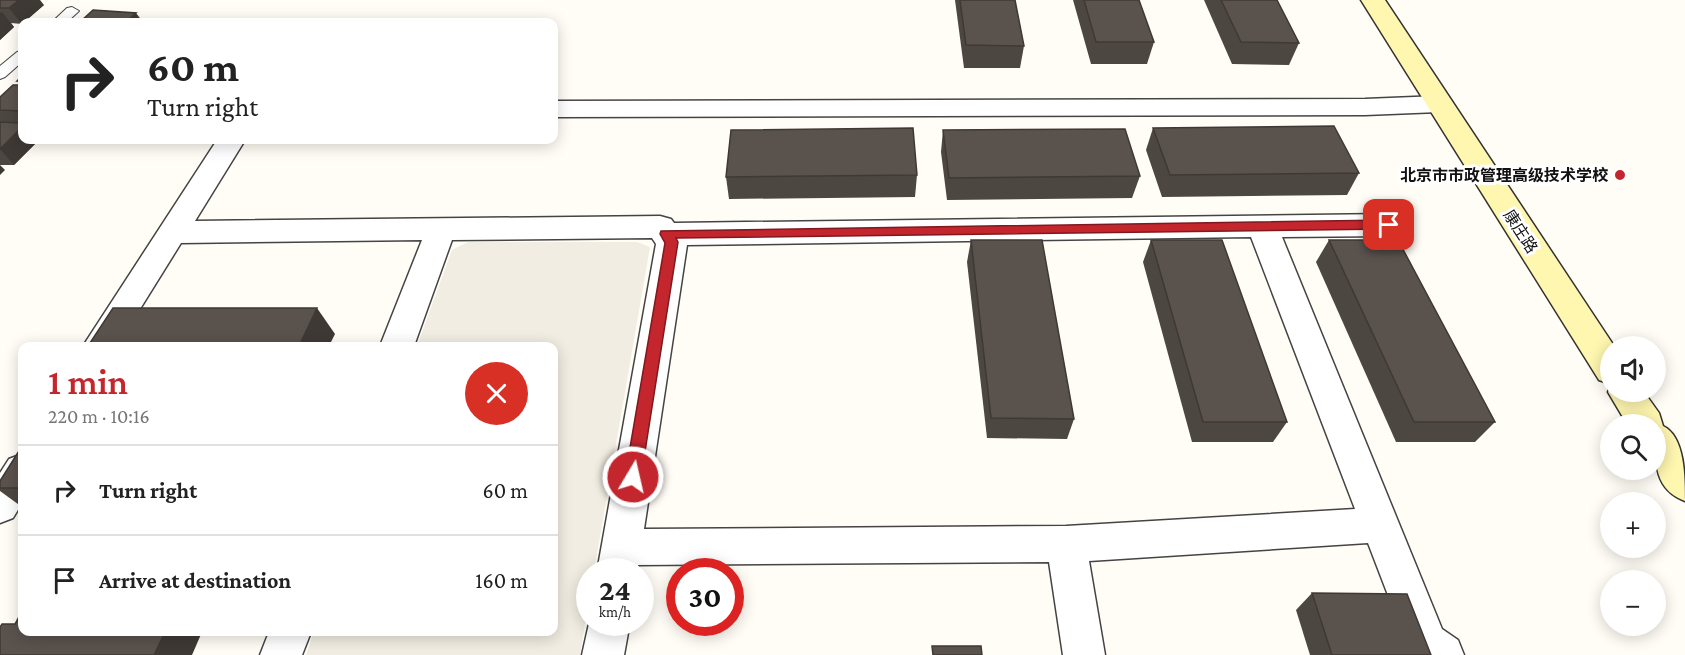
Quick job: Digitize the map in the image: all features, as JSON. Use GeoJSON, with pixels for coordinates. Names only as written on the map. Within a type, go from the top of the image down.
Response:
{"type":"FeatureCollection","features":[{"type":"Feature","properties":{"kind":"street","name":"康庄路"},"geometry":{"type":"LineString","coordinates":[[1373,0],[1600,353]]}},
{"type":"Feature","properties":{"kind":"street"},"geometry":{"type":"LineString","coordinates":[[558,109],[1365,107],[1439,104]]}},
{"type":"Feature","properties":{"kind":"street"},"geometry":{"type":"LineString","coordinates":[[103,342],[228,144]]}},
{"type":"Feature","properties":{"kind":"street"},"geometry":{"type":"LineString","coordinates":[[666,234],[1389,225]]}},
{"type":"Feature","properties":{"kind":"street"},"geometry":{"type":"LineString","coordinates":[[1262,226],[1427,644],[1443,655]]}},
{"type":"Feature","properties":{"kind":"street"},"geometry":{"type":"LineString","coordinates":[[173,232],[660,227],[672,242],[619,558]]}},
{"type":"Feature","properties":{"kind":"street"},"geometry":{"type":"LineString","coordinates":[[399,342],[441,229]]}},
{"type":"Feature","properties":{"kind":"street"},"geometry":{"type":"LineString","coordinates":[[1666,455],[1685,484]]}},
{"type":"Feature","properties":{"kind":"street"},"geometry":{"type":"LineString","coordinates":[[0,506],[18,477]]}},
{"type":"Feature","properties":{"kind":"street"},"geometry":{"type":"LineString","coordinates":[[649,558],[1066,544],[1380,525]]}},
{"type":"Feature","properties":{"kind":"street"},"geometry":{"type":"LineString","coordinates":[[1066,544],[1084,655]]}},
{"type":"Feature","properties":{"kind":"street"},"geometry":{"type":"LineString","coordinates":[[281,655],[288,636]]}},
{"type":"Feature","properties":{"kind":"street"},"geometry":{"type":"LineString","coordinates":[[603,655],[606,636]]}},
{"type":"Feature","properties":{"kind":"lane"},"geometry":{"type":"LineString","coordinates":[[64,18],[72,11]]}},
{"type":"Feature","properties":{"kind":"lane"},"geometry":{"type":"LineString","coordinates":[[0,74],[18,58]]}},
{"type":"Feature","properties":{"kind":"shaded area"},"geometry":{"type":"Polygon","coordinates":[[[468,242],[637,242],[650,247],[596,558],[576,558],[576,636],[583,636],[580,655],[306,655],[313,636],[558,636],[558,342],[418,342],[452,250],[468,242]]]}},
{"type":"Feature","properties":{"kind":"building"},"geometry":{"type":"Polygon","coordinates":[[[0,0],[19,0],[9,8],[0,8],[0,0]]]}},
{"type":"Feature","properties":{"kind":"building"},"geometry":{"type":"Polygon","coordinates":[[[960,0],[1015,0],[1024,46],[966,45],[960,0]]]}},
{"type":"Feature","properties":{"kind":"building"},"geometry":{"type":"Polygon","coordinates":[[[1084,0],[1139,0],[1154,42],[1096,42],[1084,0]]]}},
{"type":"Feature","properties":{"kind":"building"},"geometry":{"type":"Polygon","coordinates":[[[1221,0],[1277,0],[1299,43],[1241,42],[1221,0]]]}},
{"type":"Feature","properties":{"kind":"building"},"geometry":{"type":"Polygon","coordinates":[[[93,10],[136,13],[130,18],[84,18],[93,10]]]}},
{"type":"Feature","properties":{"kind":"building"},"geometry":{"type":"Polygon","coordinates":[[[13,85],[18,85],[18,111],[0,110],[0,97],[13,85]]]}},
{"type":"Feature","properties":{"kind":"building"},"geometry":{"type":"Polygon","coordinates":[[[0,122],[18,123],[18,131],[0,149],[0,122]]]}},
{"type":"Feature","properties":{"kind":"building"},"geometry":{"type":"Polygon","coordinates":[[[1334,126],[1359,173],[1170,175],[1153,128],[1334,126]]]}},
{"type":"Feature","properties":{"kind":"building"},"geometry":{"type":"Polygon","coordinates":[[[913,128],[917,175],[726,177],[731,130],[913,128]]]}},
{"type":"Feature","properties":{"kind":"building"},"geometry":{"type":"Polygon","coordinates":[[[1125,129],[1140,176],[949,178],[943,130],[1125,129]]]}},
{"type":"Feature","properties":{"kind":"building"},"geometry":{"type":"Polygon","coordinates":[[[971,240],[1042,240],[1074,419],[991,418],[971,240]]]}},
{"type":"Feature","properties":{"kind":"building"},"geometry":{"type":"Polygon","coordinates":[[[1151,240],[1222,240],[1287,422],[1203,422],[1151,240]]]}},
{"type":"Feature","properties":{"kind":"building"},"geometry":{"type":"Polygon","coordinates":[[[1329,240],[1398,240],[1495,422],[1414,422],[1329,240]]]}},
{"type":"Feature","properties":{"kind":"building"},"geometry":{"type":"Polygon","coordinates":[[[113,308],[317,308],[301,342],[91,342],[113,308]]]}},
{"type":"Feature","properties":{"kind":"building"},"geometry":{"type":"Polygon","coordinates":[[[18,452],[18,488],[0,488],[0,481],[18,452]]]}},
{"type":"Feature","properties":{"kind":"building"},"geometry":{"type":"Polygon","coordinates":[[[1312,593],[1407,594],[1431,655],[1332,655],[1312,593]]]}},
{"type":"Feature","properties":{"kind":"building"},"geometry":{"type":"Polygon","coordinates":[[[18,618],[18,636],[163,636],[154,655],[0,655],[0,627],[2,624],[15,624],[18,618]]]}},
{"type":"Feature","properties":{"kind":"building"},"geometry":{"type":"Polygon","coordinates":[[[932,646],[981,646],[982,655],[933,655],[932,646]]]}},
{"type":"Feature","properties":{"kind":"place","name":"北京市市政管理高级技术学校"},"geometry":{"type":"Point","coordinates":[1620,175]}},
{"type":"Feature","properties":{"kind":"route"},"geometry":{"type":"LineString","coordinates":[[633,477],[672,242],[666,234],[1389,225]]}}]}
